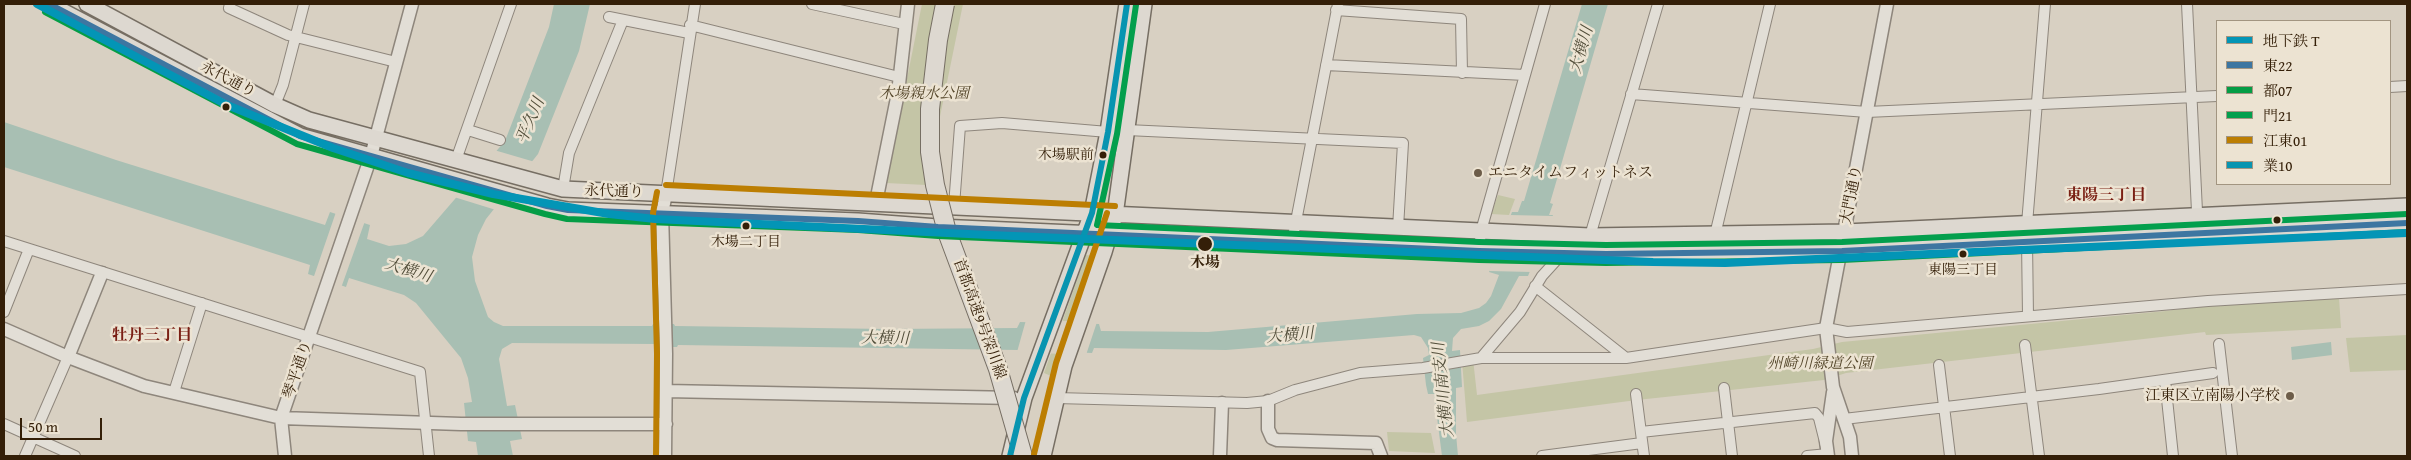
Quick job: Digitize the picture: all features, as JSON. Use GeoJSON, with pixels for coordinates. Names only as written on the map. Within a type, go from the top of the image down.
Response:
{"type":"FeatureCollection","features":[{"type":"Feature","properties":{"kind":"highway","name":"首都高速9号深川線"},"geometry":{"type":"LineString","coordinates":[[945,4],[929,110],[929,144],[934,185],[945,232],[981,325],[1001,386],[1011,456]]}},
{"type":"Feature","properties":{"kind":"highway","name":"首都高速9号深川線"},"geometry":{"type":"LineString","coordinates":[[945,4],[938,40],[930,110],[930,144],[935,185],[947,232],[998,369],[1022,456]]}},
{"type":"Feature","properties":{"kind":"main road","name":"永代通り"},"geometry":{"type":"LineString","coordinates":[[49,4],[283,129],[312,140],[509,196],[568,210],[1562,254],[1842,251],[2407,223]]}},
{"type":"Feature","properties":{"kind":"main road","name":"永代通り"},"geometry":{"type":"LineString","coordinates":[[90,4],[275,105],[308,120],[563,189],[1590,236],[1845,232],[2407,206]]}},
{"type":"Feature","properties":{"kind":"main road"},"geometry":{"type":"LineString","coordinates":[[1011,456],[1024,398],[1053,314],[1092,213],[1108,132],[1127,4]]}},
{"type":"Feature","properties":{"kind":"main road"},"geometry":{"type":"LineString","coordinates":[[1043,456],[1064,366],[1110,235],[1115,215],[1144,4]]}},
{"type":"Feature","properties":{"kind":"street"},"geometry":{"type":"LineString","coordinates":[[230,4],[229,8],[296,38],[396,62]]}},
{"type":"Feature","properties":{"kind":"street"},"geometry":{"type":"LineString","coordinates":[[275,105],[296,38],[304,4]]}},
{"type":"Feature","properties":{"kind":"street","name":"琴平通り"},"geometry":{"type":"LineString","coordinates":[[285,456],[281,418],[371,156],[412,4]]}},
{"type":"Feature","properties":{"kind":"street"},"geometry":{"type":"LineString","coordinates":[[456,160],[511,4]]}},
{"type":"Feature","properties":{"kind":"street"},"geometry":{"type":"LineString","coordinates":[[665,456],[666,354],[662,214],[689,29],[695,4]]}},
{"type":"Feature","properties":{"kind":"street"},"geometry":{"type":"LineString","coordinates":[[812,4],[904,24]]}},
{"type":"Feature","properties":{"kind":"street"},"geometry":{"type":"LineString","coordinates":[[876,202],[900,77],[904,24],[908,4]]}},
{"type":"Feature","properties":{"kind":"street"},"geometry":{"type":"LineString","coordinates":[[1479,251],[1481,231],[1545,4]]}},
{"type":"Feature","properties":{"kind":"street"},"geometry":{"type":"LineString","coordinates":[[1481,358],[1520,312],[1536,286],[1562,254],[1590,236],[1658,4]]}},
{"type":"Feature","properties":{"kind":"street"},"geometry":{"type":"LineString","coordinates":[[1715,235],[1770,4]]}},
{"type":"Feature","properties":{"kind":"street","name":"大門通り"},"geometry":{"type":"LineString","coordinates":[[1852,456],[1850,437],[1833,387],[1826,328],[1887,4]]}},
{"type":"Feature","properties":{"kind":"street"},"geometry":{"type":"LineString","coordinates":[[2027,224],[2045,4]]}},
{"type":"Feature","properties":{"kind":"street"},"geometry":{"type":"LineString","coordinates":[[2187,4],[2198,232]]}},
{"type":"Feature","properties":{"kind":"street"},"geometry":{"type":"LineString","coordinates":[[1292,242],[1337,7],[1461,19],[1462,72]]}},
{"type":"Feature","properties":{"kind":"street"},"geometry":{"type":"LineString","coordinates":[[609,17],[689,29],[900,77]]}},
{"type":"Feature","properties":{"kind":"street"},"geometry":{"type":"LineString","coordinates":[[563,189],[569,153],[623,20]]}},
{"type":"Feature","properties":{"kind":"street"},"geometry":{"type":"LineString","coordinates":[[1326,65],[1524,76]]}},
{"type":"Feature","properties":{"kind":"street"},"geometry":{"type":"LineString","coordinates":[[2391,87],[2407,86]]}},
{"type":"Feature","properties":{"kind":"street"},"geometry":{"type":"LineString","coordinates":[[1631,94],[1867,112],[2216,96]]}},
{"type":"Feature","properties":{"kind":"street"},"geometry":{"type":"LineString","coordinates":[[954,206],[960,126],[1002,123],[1108,132]]}},
{"type":"Feature","properties":{"kind":"street"},"geometry":{"type":"LineString","coordinates":[[468,130],[500,140]]}},
{"type":"Feature","properties":{"kind":"street"},"geometry":{"type":"LineString","coordinates":[[1127,130],[1402,144],[1398,228]]}},
{"type":"Feature","properties":{"kind":"street"},"geometry":{"type":"LineString","coordinates":[[4,241],[420,372],[429,456]]}},
{"type":"Feature","properties":{"kind":"street"},"geometry":{"type":"LineString","coordinates":[[2027,241],[2028,316]]}},
{"type":"Feature","properties":{"kind":"street"},"geometry":{"type":"LineString","coordinates":[[4,312],[29,249]]}},
{"type":"Feature","properties":{"kind":"street"},"geometry":{"type":"LineString","coordinates":[[26,456],[102,273]]}},
{"type":"Feature","properties":{"kind":"street"},"geometry":{"type":"LineString","coordinates":[[1536,286],[1626,358]]}},
{"type":"Feature","properties":{"kind":"street"},"geometry":{"type":"LineString","coordinates":[[1056,398],[1222,403],[1268,400],[1295,390],[1360,372],[1423,368],[1481,358],[1626,358],[1826,328],[1847,332],[2208,300],[2407,289]]}},
{"type":"Feature","properties":{"kind":"street"},"geometry":{"type":"LineString","coordinates":[[174,392],[202,303]]}},
{"type":"Feature","properties":{"kind":"street"},"geometry":{"type":"LineString","coordinates":[[4,329],[68,357],[144,386],[281,418],[460,424],[666,424]]}},
{"type":"Feature","properties":{"kind":"street"},"geometry":{"type":"LineString","coordinates":[[2220,344],[2232,456]]}},
{"type":"Feature","properties":{"kind":"street"},"geometry":{"type":"LineString","coordinates":[[2025,346],[2039,456]]}},
{"type":"Feature","properties":{"kind":"street"},"geometry":{"type":"LineString","coordinates":[[1939,364],[1950,456]]}},
{"type":"Feature","properties":{"kind":"street"},"geometry":{"type":"LineString","coordinates":[[1844,419],[2213,373]]}},
{"type":"Feature","properties":{"kind":"street"},"geometry":{"type":"LineString","coordinates":[[2165,380],[2173,456]]}},
{"type":"Feature","properties":{"kind":"street","name":"大門通り"},"geometry":{"type":"LineString","coordinates":[[1828,455],[1826,441],[1833,387]]}},
{"type":"Feature","properties":{"kind":"street"},"geometry":{"type":"LineString","coordinates":[[1724,388],[1732,456]]}},
{"type":"Feature","properties":{"kind":"street"},"geometry":{"type":"LineString","coordinates":[[666,391],[1024,398]]}},
{"type":"Feature","properties":{"kind":"street"},"geometry":{"type":"LineString","coordinates":[[1636,394],[1644,456]]}},
{"type":"Feature","properties":{"kind":"street"},"geometry":{"type":"LineString","coordinates":[[1268,400],[1268,429],[1272,438],[1277,440],[1373,443],[1378,445],[1381,456]]}},
{"type":"Feature","properties":{"kind":"street"},"geometry":{"type":"LineString","coordinates":[[1220,456],[1222,403]]}},
{"type":"Feature","properties":{"kind":"street"},"geometry":{"type":"LineString","coordinates":[[1542,456],[1728,421],[1815,413],[1819,418],[1828,455],[1807,456]]}},
{"type":"Feature","properties":{"kind":"street"},"geometry":{"type":"LineString","coordinates":[[4,424],[75,456]]}},
{"type":"Feature","properties":{"kind":"green space","name":"木場親水公園"},"geometry":{"type":"Polygon","coordinates":[[[922,4],[963,4],[926,185],[886,183],[922,4]]]}},
{"type":"Feature","properties":{"kind":"green space"},"geometry":{"type":"Polygon","coordinates":[[[1498,195],[1515,199],[1509,215],[1491,214],[1498,195]]]}},
{"type":"Feature","properties":{"kind":"green space"},"geometry":{"type":"Polygon","coordinates":[[[1086,255],[1093,256],[1088,275],[1051,376],[1044,373],[1086,255]]]}},
{"type":"Feature","properties":{"kind":"green space","name":"州崎川緑道公園"},"geometry":{"type":"Polygon","coordinates":[[[2339,298],[2341,328],[2206,335],[2205,332],[1846,373],[1824,380],[1637,400],[1467,422],[1462,361],[1473,359],[1477,395],[1813,349],[1842,342],[2166,311],[2206,305],[2339,298]]]}},
{"type":"Feature","properties":{"kind":"green space"},"geometry":{"type":"Polygon","coordinates":[[[2407,335],[2407,370],[2350,372],[2346,338],[2407,335]]]}},
{"type":"Feature","properties":{"kind":"green space"},"geometry":{"type":"Polygon","coordinates":[[[1387,432],[1431,433],[1435,453],[1389,451],[1387,432]]]}},
{"type":"Feature","properties":{"kind":"water"},"geometry":{"type":"Polygon","coordinates":[[[554,4],[590,4],[579,51],[538,154],[486,219],[478,235],[472,257],[475,281],[488,317],[494,322],[503,326],[652,326],[653,324],[674,324],[675,326],[887,329],[1017,328],[1020,322],[1099,324],[1101,331],[1208,332],[1417,314],[1461,313],[1479,308],[1486,303],[1491,296],[1499,275],[1489,272],[1512,212],[1518,212],[1522,201],[1524,201],[1582,4],[1608,4],[1550,203],[1553,204],[1549,215],[1553,215],[1528,276],[1519,276],[1501,309],[1489,321],[1479,326],[1461,329],[1453,338],[1452,351],[1460,350],[1462,387],[1456,388],[1458,456],[1442,456],[1434,394],[1428,394],[1426,385],[1423,358],[1429,355],[1428,348],[1421,337],[1414,335],[1226,350],[1094,348],[1092,353],[1018,350],[678,345],[677,347],[655,347],[654,344],[512,343],[502,349],[499,359],[507,406],[515,405],[522,439],[510,441],[513,456],[478,456],[476,442],[468,441],[464,403],[472,402],[468,378],[461,358],[416,303],[404,295],[349,278],[346,287],[308,274],[310,265],[4,167],[4,122],[116,160],[325,225],[330,212],[370,225],[367,239],[389,246],[406,244],[423,236],[505,141],[549,27],[554,4]]]}},
{"type":"Feature","properties":{"kind":"water"},"geometry":{"type":"Polygon","coordinates":[[[2331,342],[2332,355],[2292,360],[2291,347],[2331,342]]]}},
{"type":"Feature","properties":{"kind":"pier"},"geometry":{"type":"Polygon","coordinates":[[[494,150],[535,162],[496,210],[454,197],[494,150]]]}},
{"type":"Feature","properties":{"kind":"pier"},"geometry":{"type":"Polygon","coordinates":[[[336,212],[365,221],[341,288],[313,279],[336,212]]]}},
{"type":"Feature","properties":{"kind":"pier"},"geometry":{"type":"Polygon","coordinates":[[[1510,215],[1554,216],[1532,272],[1489,271],[1510,215]]]}},
{"type":"Feature","properties":{"kind":"pier"},"geometry":{"type":"Polygon","coordinates":[[[1026,320],[1097,322],[1086,355],[1017,352],[1026,320]]]}},
{"type":"Feature","properties":{"kind":"metro line","name":"T"},"geometry":{"type":"LineString","coordinates":[[37,4],[227,105],[333,148],[408,173],[493,194],[609,214],[655,219],[989,235],[1653,262],[1725,263],[2407,233]]}},
{"type":"Feature","properties":{"kind":"transit line","name":"東22"},"geometry":{"type":"LineString","coordinates":[[49,4],[300,136],[547,206],[568,210],[858,221],[938,227],[1479,251],[1606,254],[1842,251],[2407,223]]}},
{"type":"Feature","properties":{"kind":"transit line","name":"業10"},"geometry":{"type":"LineString","coordinates":[[1010,456],[1024,398],[1092,213],[1108,132],[1127,4]]}},
{"type":"Feature","properties":{"kind":"transit line","name":"門21"},"geometry":{"type":"LineString","coordinates":[[1136,5],[1117,134],[1097,225],[1479,242],[1606,245],[1842,242],[2407,214]]}},
{"type":"Feature","properties":{"kind":"transit line","name":"都07"},"geometry":{"type":"LineString","coordinates":[[45,12],[297,144],[567,219],[858,230],[938,236],[1479,260],[1606,263],[1842,260],[2407,232]]}},
{"type":"Feature","properties":{"kind":"transit line","name":"江東01"},"geometry":{"type":"LineString","coordinates":[[666,185],[1115,206]]}},
{"type":"Feature","properties":{"kind":"transit line","name":"江東01"},"geometry":{"type":"LineString","coordinates":[[656,456],[657,354],[653,213],[657,192]]}},
{"type":"Feature","properties":{"kind":"transit line","name":"江東01"},"geometry":{"type":"LineString","coordinates":[[1034,454],[1056,363],[1107,213]]}},
{"type":"Feature","properties":{"kind":"place","name":"木場駅前"},"geometry":{"type":"Point","coordinates":[1103,155]}},
{"type":"Feature","properties":{"kind":"place","name":"エニタイムフィットネス"},"geometry":{"type":"Point","coordinates":[1478,173]}},
{"type":"Feature","properties":{"kind":"place","name":"木場二丁目"},"geometry":{"type":"Point","coordinates":[746,226]}},
{"type":"Feature","properties":{"kind":"place","name":"木場"},"geometry":{"type":"Point","coordinates":[1205,244]}},
{"type":"Feature","properties":{"kind":"place","name":"東陽三丁目"},"geometry":{"type":"Point","coordinates":[1963,254]}},
{"type":"Feature","properties":{"kind":"place","name":"江東区立南陽小学校"},"geometry":{"type":"Point","coordinates":[2290,396]}},
{"type":"Feature","properties":{"kind":"district","name":"東陽三丁目"},"geometry":{"type":"Point","coordinates":[2106,196]}},
{"type":"Feature","properties":{"kind":"district","name":"牡丹三丁目"},"geometry":{"type":"Point","coordinates":[152,336]}},
{"type":"Feature","properties":{"kind":"water label","name":"大横川"},"geometry":{"type":"Point","coordinates":[1582,50]}},
{"type":"Feature","properties":{"kind":"water label","name":"平久川"},"geometry":{"type":"Point","coordinates":[531,121]}},
{"type":"Feature","properties":{"kind":"water label","name":"大横川"},"geometry":{"type":"Point","coordinates":[408,271]}},
{"type":"Feature","properties":{"kind":"water label","name":"大横川"},"geometry":{"type":"Point","coordinates":[1290,336]}},
{"type":"Feature","properties":{"kind":"water label","name":"大横川"},"geometry":{"type":"Point","coordinates":[885,339]}},
{"type":"Feature","properties":{"kind":"water label","name":"大横川南支川"},"geometry":{"type":"Point","coordinates":[1444,390]}}]}
